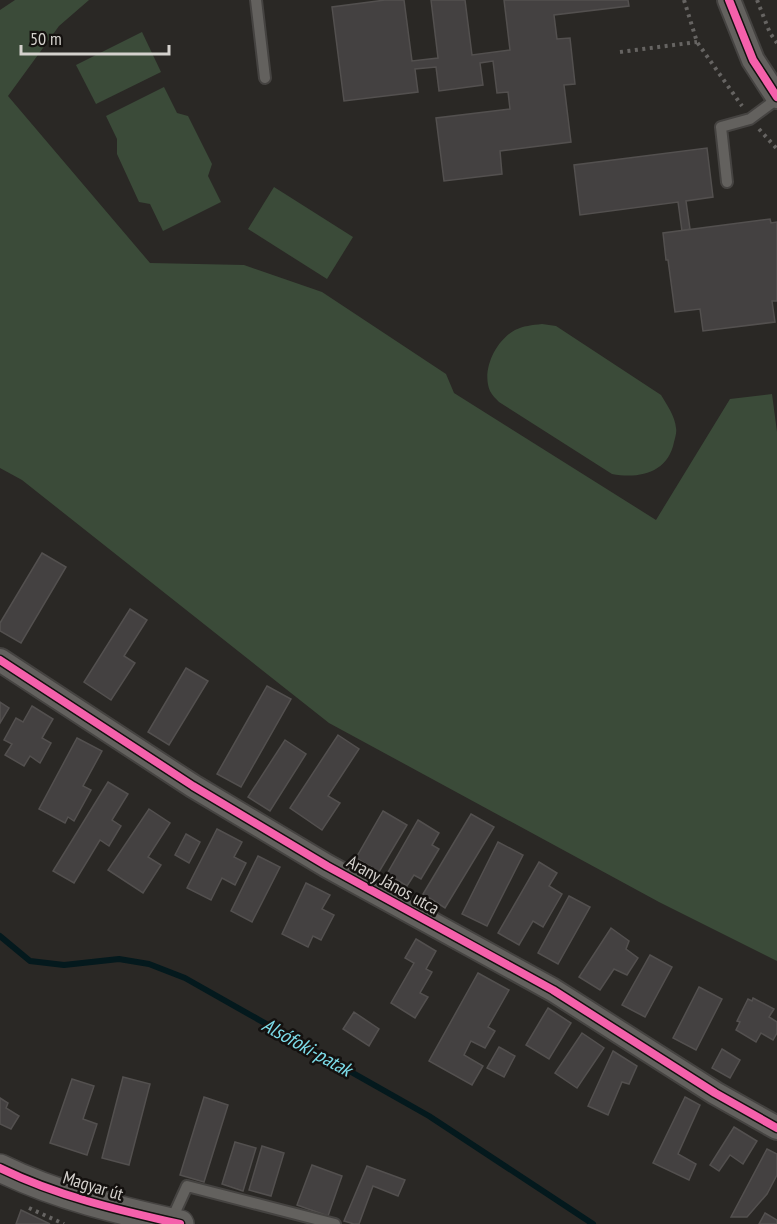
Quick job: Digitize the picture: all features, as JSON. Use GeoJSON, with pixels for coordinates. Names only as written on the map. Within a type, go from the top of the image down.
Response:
{"type":"FeatureCollection","features":[{"type":"Feature","properties":{"kind":"street"},"geometry":{"type":"LineString","coordinates":[[729,0],[753,60],[777,98]]}},
{"type":"Feature","properties":{"kind":"street","name":"Arany János utca"},"geometry":{"type":"LineString","coordinates":[[0,660],[192,786],[327,866],[553,990],[715,1093],[777,1128]]}},
{"type":"Feature","properties":{"kind":"street","name":"Magyar út"},"geometry":{"type":"LineString","coordinates":[[0,1168],[114,1217],[175,1223]]}},
{"type":"Feature","properties":{"kind":"lane"},"geometry":{"type":"LineString","coordinates":[[256,0],[265,78]]}},
{"type":"Feature","properties":{"kind":"lane"},"geometry":{"type":"LineString","coordinates":[[728,182],[721,127],[750,119],[777,98]]}},
{"type":"Feature","properties":{"kind":"lane"},"geometry":{"type":"LineString","coordinates":[[175,1223],[187,1186],[335,1224]]}},
{"type":"Feature","properties":{"kind":"path"},"geometry":{"type":"LineString","coordinates":[[684,0],[697,42],[750,119],[777,149]]}},
{"type":"Feature","properties":{"kind":"path"},"geometry":{"type":"LineString","coordinates":[[757,0],[770,33],[777,43]]}},
{"type":"Feature","properties":{"kind":"path"},"geometry":{"type":"LineString","coordinates":[[620,52],[697,42]]}},
{"type":"Feature","properties":{"kind":"green space"},"geometry":{"type":"Polygon","coordinates":[[[15,0],[89,0],[59,26],[8,96],[150,263],[244,265],[322,292],[446,374],[454,393],[656,520],[730,399],[772,394],[777,432],[777,961],[659,902],[329,723],[22,480],[0,468],[0,10],[15,0]]]}},
{"type":"Feature","properties":{"kind":"green space"},"geometry":{"type":"Polygon","coordinates":[[[142,32],[161,72],[96,104],[76,65],[142,32]]]}},
{"type":"Feature","properties":{"kind":"green space"},"geometry":{"type":"Polygon","coordinates":[[[164,87],[177,113],[188,116],[212,164],[208,176],[221,202],[163,231],[150,204],[139,202],[117,154],[117,139],[106,116],[164,87]]]}},
{"type":"Feature","properties":{"kind":"green space"},"geometry":{"type":"Polygon","coordinates":[[[274,187],[353,237],[327,279],[248,229],[274,187]]]}},
{"type":"Feature","properties":{"kind":"green space"},"geometry":{"type":"Polygon","coordinates":[[[542,324],[556,326],[661,395],[672,415],[676,431],[671,452],[666,461],[651,472],[632,475],[612,474],[499,402],[490,391],[487,374],[496,348],[515,330],[542,324]]]}},
{"type":"Feature","properties":{"kind":"building"},"geometry":{"type":"Polygon","coordinates":[[[385,0],[404,0],[412,61],[438,58],[431,0],[465,0],[472,55],[510,50],[504,0],[628,0],[629,6],[554,15],[557,39],[570,38],[575,84],[564,85],[571,142],[500,151],[502,174],[444,181],[436,118],[510,109],[508,92],[497,93],[493,61],[480,63],[483,85],[439,91],[436,67],[415,69],[418,92],[344,101],[332,7],[385,0]]]}},
{"type":"Feature","properties":{"kind":"building"},"geometry":{"type":"Polygon","coordinates":[[[707,148],[713,197],[686,201],[690,229],[682,231],[678,202],[580,215],[574,165],[707,148]]]}},
{"type":"Feature","properties":{"kind":"building"},"geometry":{"type":"Polygon","coordinates":[[[770,219],[771,223],[777,222],[777,301],[772,301],[775,322],[703,331],[700,309],[675,312],[663,233],[770,219]]]}},
{"type":"Feature","properties":{"kind":"building"},"geometry":{"type":"Polygon","coordinates":[[[42,553],[66,567],[21,643],[0,631],[0,623],[42,553]]]}},
{"type":"Feature","properties":{"kind":"building"},"geometry":{"type":"Polygon","coordinates":[[[130,609],[147,620],[124,656],[135,663],[111,700],[84,682],[130,609]]]}},
{"type":"Feature","properties":{"kind":"building"},"geometry":{"type":"Polygon","coordinates":[[[186,668],[208,681],[169,745],[148,732],[186,668]]]}},
{"type":"Feature","properties":{"kind":"building"},"geometry":{"type":"Polygon","coordinates":[[[267,686],[291,699],[241,787],[217,774],[267,686]]]}},
{"type":"Feature","properties":{"kind":"building"},"geometry":{"type":"Polygon","coordinates":[[[0,702],[9,708],[0,723],[0,702]]]}},
{"type":"Feature","properties":{"kind":"building"},"geometry":{"type":"Polygon","coordinates":[[[32,706],[53,719],[42,738],[51,743],[40,763],[30,756],[24,766],[5,755],[12,744],[4,740],[16,718],[23,722],[32,706]]]}},
{"type":"Feature","properties":{"kind":"building"},"geometry":{"type":"Polygon","coordinates":[[[338,735],[359,749],[328,796],[340,803],[322,830],[290,808],[338,735]]]}},
{"type":"Feature","properties":{"kind":"building"},"geometry":{"type":"Polygon","coordinates":[[[77,738],[102,751],[83,786],[91,790],[74,821],[68,817],[65,823],[39,809],[77,738]]]}},
{"type":"Feature","properties":{"kind":"building"},"geometry":{"type":"Polygon","coordinates":[[[285,740],[306,754],[270,811],[248,797],[285,740]]]}},
{"type":"Feature","properties":{"kind":"building"},"geometry":{"type":"Polygon","coordinates":[[[108,782],[128,794],[112,820],[121,826],[109,846],[100,840],[74,883],[53,871],[108,782]]]}},
{"type":"Feature","properties":{"kind":"building"},"geometry":{"type":"Polygon","coordinates":[[[149,809],[170,823],[148,857],[161,865],[143,893],[108,870],[149,809]]]}},
{"type":"Feature","properties":{"kind":"building"},"geometry":{"type":"Polygon","coordinates":[[[383,811],[407,825],[379,872],[356,858],[383,811]]]}},
{"type":"Feature","properties":{"kind":"building"},"geometry":{"type":"Polygon","coordinates":[[[471,814],[494,827],[445,908],[423,894],[471,814]]]}},
{"type":"Feature","properties":{"kind":"building"},"geometry":{"type":"Polygon","coordinates":[[[418,820],[439,833],[432,845],[439,849],[421,879],[414,875],[407,886],[387,874],[418,820]]]}},
{"type":"Feature","properties":{"kind":"building"},"geometry":{"type":"Polygon","coordinates":[[[217,829],[242,842],[234,857],[246,863],[235,885],[222,878],[211,900],[187,888],[217,829]]]}},
{"type":"Feature","properties":{"kind":"building"},"geometry":{"type":"Polygon","coordinates":[[[186,834],[200,842],[189,863],[175,855],[186,834]]]}},
{"type":"Feature","properties":{"kind":"building"},"geometry":{"type":"Polygon","coordinates":[[[498,842],[523,855],[487,926],[462,914],[498,842]]]}},
{"type":"Feature","properties":{"kind":"building"},"geometry":{"type":"Polygon","coordinates":[[[258,856],[280,867],[252,922],[231,911],[258,856]]]}},
{"type":"Feature","properties":{"kind":"building"},"geometry":{"type":"Polygon","coordinates":[[[539,862],[557,873],[549,886],[562,894],[543,927],[533,921],[519,945],[498,933],[539,862]]]}},
{"type":"Feature","properties":{"kind":"building"},"geometry":{"type":"Polygon","coordinates":[[[306,883],[330,895],[322,909],[334,915],[321,940],[313,936],[308,947],[282,934],[306,883]]]}},
{"type":"Feature","properties":{"kind":"building"},"geometry":{"type":"Polygon","coordinates":[[[569,896],[590,907],[558,964],[538,953],[569,896]]]}},
{"type":"Feature","properties":{"kind":"building"},"geometry":{"type":"Polygon","coordinates":[[[611,928],[629,941],[626,949],[638,958],[627,975],[614,969],[600,990],[579,977],[611,928]]]}},
{"type":"Feature","properties":{"kind":"building"},"geometry":{"type":"Polygon","coordinates":[[[416,939],[436,951],[426,969],[432,972],[420,993],[428,997],[415,1018],[391,1003],[414,963],[405,958],[416,939]]]}},
{"type":"Feature","properties":{"kind":"building"},"geometry":{"type":"Polygon","coordinates":[[[650,955],[672,967],[645,1017],[622,1005],[650,955]]]}},
{"type":"Feature","properties":{"kind":"building"},"geometry":{"type":"Polygon","coordinates":[[[478,973],[509,990],[488,1027],[495,1031],[485,1048],[471,1041],[464,1055],[483,1066],[472,1085],[429,1061],[478,973]]]}},
{"type":"Feature","properties":{"kind":"building"},"geometry":{"type":"Polygon","coordinates":[[[699,987],[722,999],[696,1050],[673,1038],[699,987]]]}},
{"type":"Feature","properties":{"kind":"building"},"geometry":{"type":"Polygon","coordinates":[[[753,998],[774,1009],[769,1017],[777,1022],[777,1033],[773,1040],[761,1033],[756,1042],[736,1030],[740,1022],[737,1021],[748,999],[752,1001],[753,998]]]}},
{"type":"Feature","properties":{"kind":"building"},"geometry":{"type":"Polygon","coordinates":[[[548,1008],[571,1023],[549,1059],[526,1045],[548,1008]]]}},
{"type":"Feature","properties":{"kind":"building"},"geometry":{"type":"Polygon","coordinates":[[[354,1012],[379,1029],[369,1046],[343,1029],[354,1012]]]}},
{"type":"Feature","properties":{"kind":"building"},"geometry":{"type":"Polygon","coordinates":[[[582,1033],[604,1048],[577,1088],[555,1073],[582,1033]]]}},
{"type":"Feature","properties":{"kind":"building"},"geometry":{"type":"Polygon","coordinates":[[[499,1047],[515,1056],[504,1077],[487,1068],[499,1047]]]}},
{"type":"Feature","properties":{"kind":"building"},"geometry":{"type":"Polygon","coordinates":[[[722,1049],[740,1060],[730,1078],[712,1068],[722,1049]]]}},
{"type":"Feature","properties":{"kind":"building"},"geometry":{"type":"Polygon","coordinates":[[[613,1051],[637,1066],[629,1084],[622,1082],[608,1115],[588,1106],[613,1051]]]}},
{"type":"Feature","properties":{"kind":"building"},"geometry":{"type":"Polygon","coordinates":[[[123,1077],[150,1084],[129,1165],[102,1158],[123,1077]]]}},
{"type":"Feature","properties":{"kind":"building"},"geometry":{"type":"Polygon","coordinates":[[[72,1079],[94,1086],[83,1119],[97,1124],[87,1155],[50,1143],[72,1079]]]}},
{"type":"Feature","properties":{"kind":"building"},"geometry":{"type":"Polygon","coordinates":[[[204,1097],[228,1105],[204,1182],[180,1175],[204,1097]]]}},
{"type":"Feature","properties":{"kind":"building"},"geometry":{"type":"Polygon","coordinates":[[[685,1097],[700,1105],[678,1154],[696,1164],[689,1180],[653,1163],[685,1097]]]}},
{"type":"Feature","properties":{"kind":"building"},"geometry":{"type":"Polygon","coordinates":[[[0,1098],[8,1103],[6,1108],[19,1116],[11,1129],[0,1124],[0,1098]]]}},
{"type":"Feature","properties":{"kind":"building"},"geometry":{"type":"Polygon","coordinates":[[[734,1127],[757,1141],[743,1164],[730,1155],[719,1171],[710,1165],[734,1127]]]}},
{"type":"Feature","properties":{"kind":"building"},"geometry":{"type":"Polygon","coordinates":[[[235,1142],[256,1148],[243,1191],[222,1184],[235,1142]]]}},
{"type":"Feature","properties":{"kind":"building"},"geometry":{"type":"Polygon","coordinates":[[[262,1146],[284,1153],[271,1196],[249,1190],[262,1146]]]}},
{"type":"Feature","properties":{"kind":"building"},"geometry":{"type":"Polygon","coordinates":[[[767,1149],[777,1154],[777,1175],[767,1194],[747,1217],[731,1217],[767,1149]]]}},
{"type":"Feature","properties":{"kind":"building"},"geometry":{"type":"Polygon","coordinates":[[[312,1165],[342,1176],[328,1216],[297,1205],[312,1165]]]}},
{"type":"Feature","properties":{"kind":"building"},"geometry":{"type":"Polygon","coordinates":[[[367,1166],[405,1180],[398,1196],[373,1186],[359,1224],[344,1221],[367,1166]]]}},
{"type":"Feature","properties":{"kind":"building"},"geometry":{"type":"Polygon","coordinates":[[[21,1210],[50,1224],[16,1224],[21,1210]]]}},
{"type":"Feature","properties":{"kind":"building"},"geometry":{"type":"Polygon","coordinates":[[[765,1213],[777,1220],[777,1224],[759,1224],[765,1213]]]}},
{"type":"Feature","properties":{"kind":"waterway","name":"Alsófoki-patak"},"geometry":{"type":"LineString","coordinates":[[0,936],[30,961],[64,965],[119,959],[149,964],[185,978],[429,1116],[593,1224]]}},
{"type":"Feature","properties":{"kind":"cycle path"},"geometry":{"type":"LineString","coordinates":[[729,0],[753,60],[777,97]]}},
{"type":"Feature","properties":{"kind":"cycle path"},"geometry":{"type":"LineString","coordinates":[[0,660],[193,786],[327,866],[553,990],[715,1093],[777,1128]]}},
{"type":"Feature","properties":{"kind":"cycle path"},"geometry":{"type":"LineString","coordinates":[[0,1168],[43,1187],[111,1208],[180,1224]]}}]}
